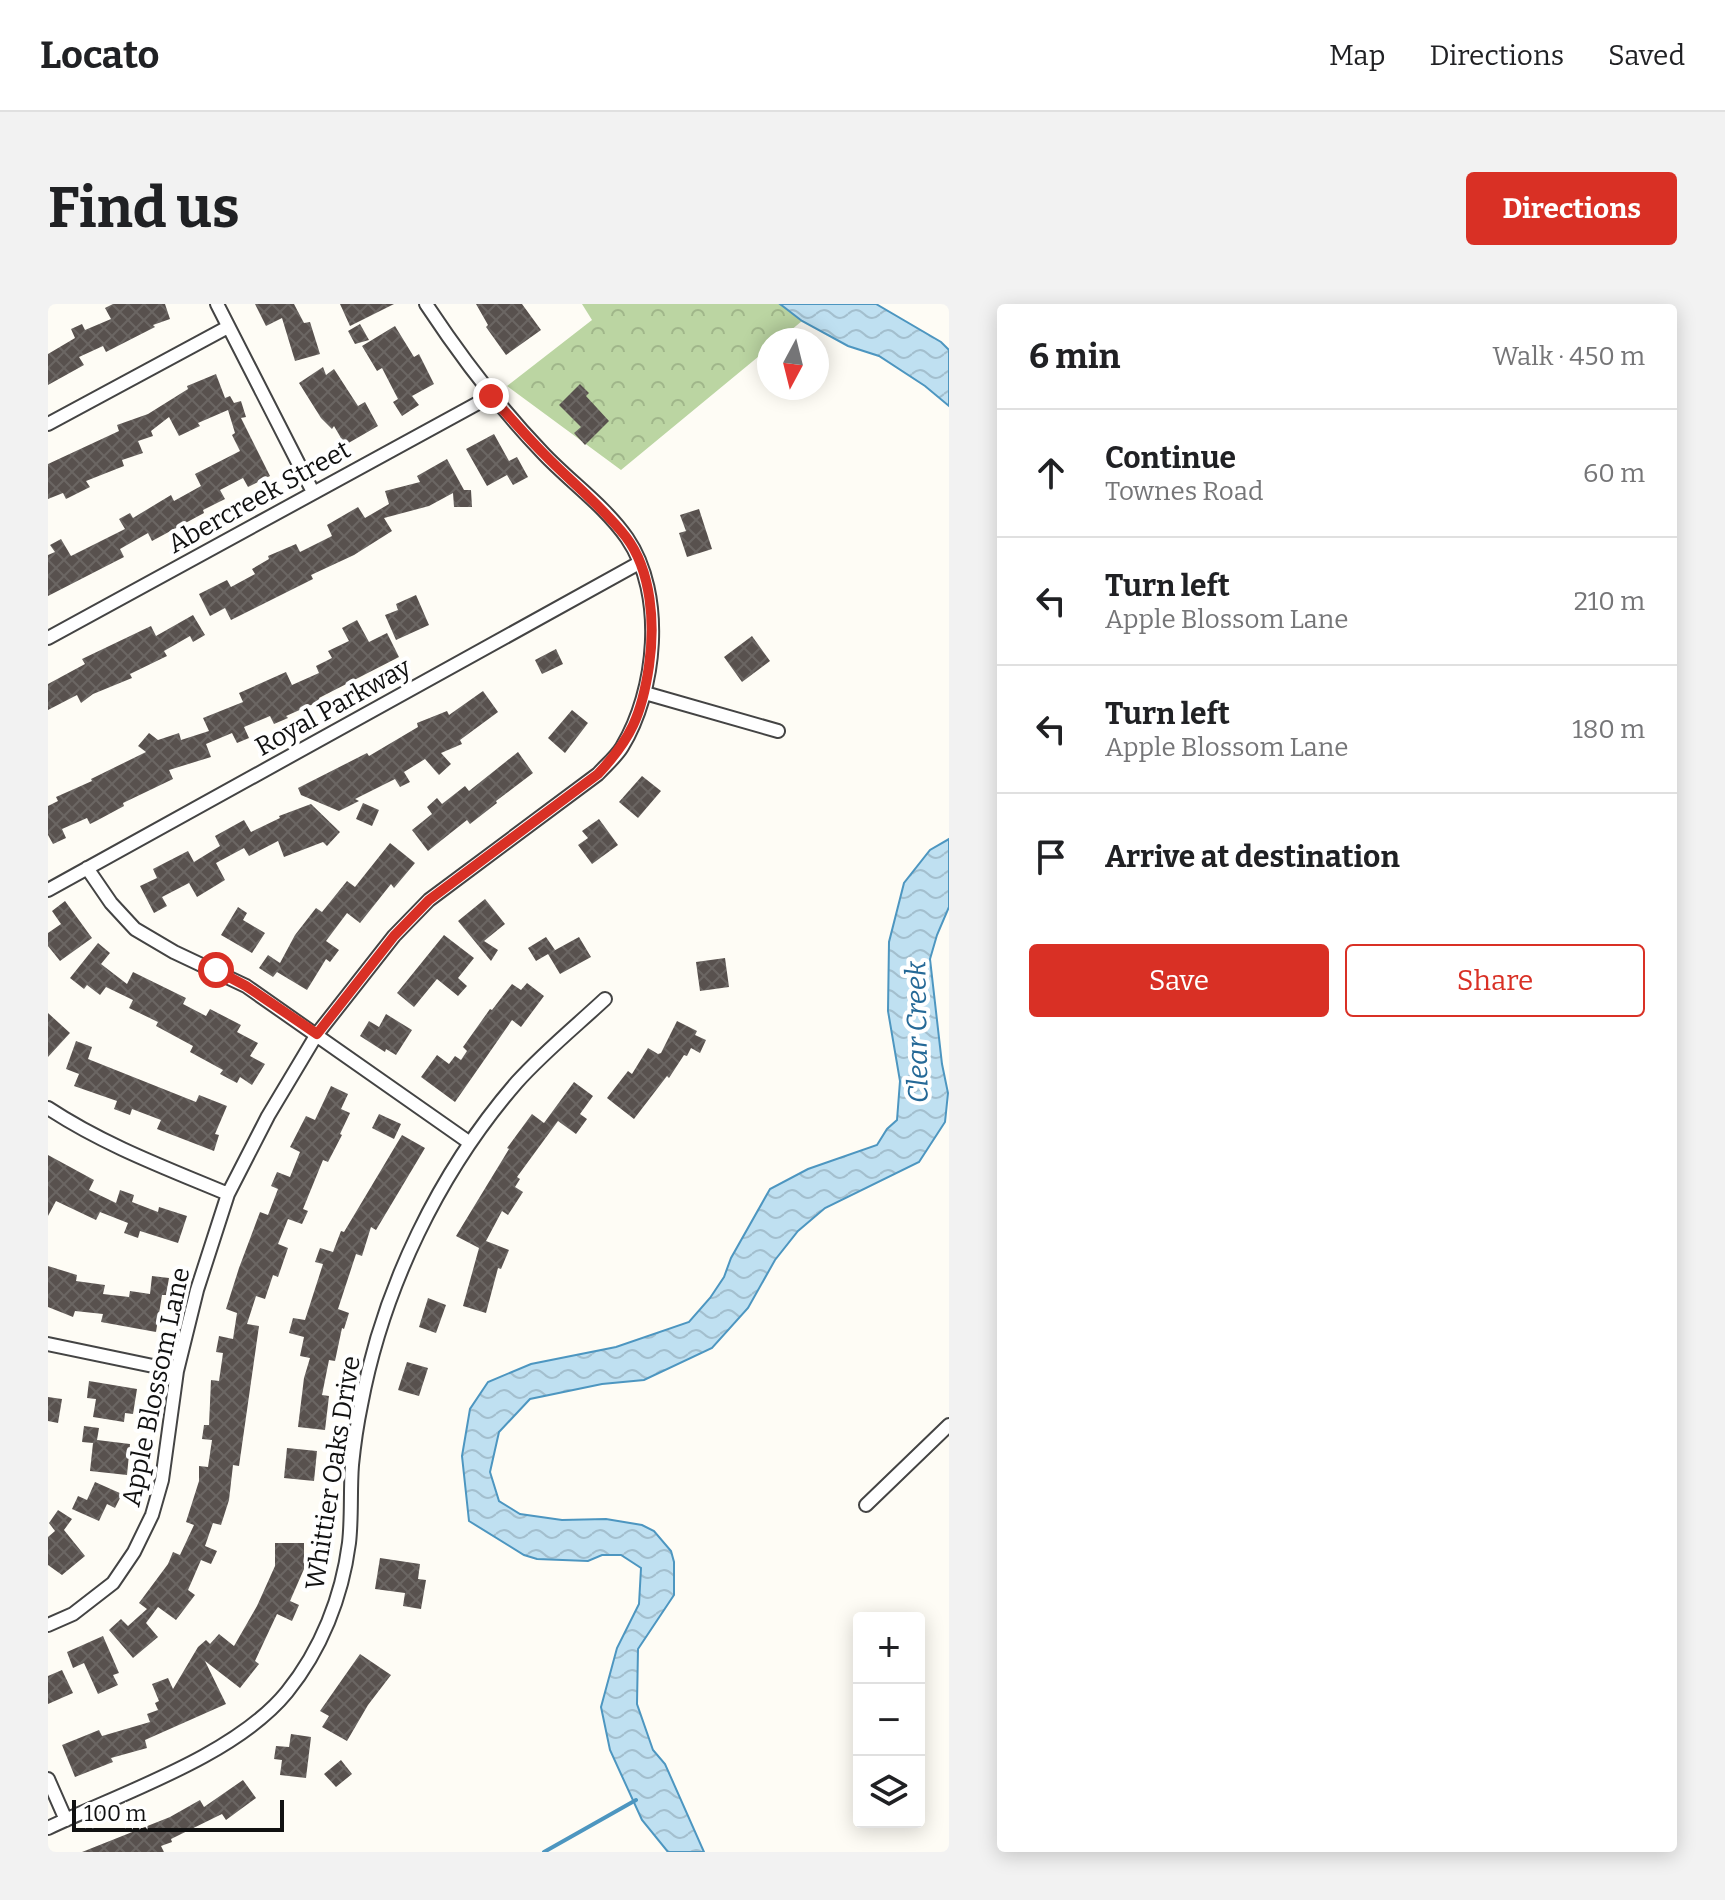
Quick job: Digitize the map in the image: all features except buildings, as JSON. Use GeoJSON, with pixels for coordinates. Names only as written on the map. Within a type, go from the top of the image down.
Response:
{"type":"FeatureCollection","features":[{"type":"Feature","properties":{"kind":"street"},"geometry":{"type":"LineString","coordinates":[[217,304],[313,492]]}},
{"type":"Feature","properties":{"kind":"street","name":"Apple Blossom Lane"},"geometry":{"type":"LineString","coordinates":[[48,1625],[73,1614],[113,1583],[134,1552],[152,1515],[162,1480],[177,1371],[197,1290],[228,1194],[268,1116],[317,1034],[394,936],[429,900],[598,774],[620,750],[636,721],[645,693],[653,638],[651,604],[628,539],[600,507],[544,455],[491,396],[426,304]]}},
{"type":"Feature","properties":{"kind":"street"},"geometry":{"type":"LineString","coordinates":[[48,424],[228,327]]}},
{"type":"Feature","properties":{"kind":"street","name":"Abercreek Street"},"geometry":{"type":"LineString","coordinates":[[48,638],[491,396]]}},
{"type":"Feature","properties":{"kind":"street","name":"Royal Parkway"},"geometry":{"type":"LineString","coordinates":[[48,890],[639,563]]}},
{"type":"Feature","properties":{"kind":"street"},"geometry":{"type":"LineString","coordinates":[[645,693],[778,731]]}},
{"type":"Feature","properties":{"kind":"street"},"geometry":{"type":"LineString","coordinates":[[87,868],[111,903],[135,929],[174,952],[246,986],[470,1143]]}},
{"type":"Feature","properties":{"kind":"street","name":"Whittier Oaks Drive"},"geometry":{"type":"LineString","coordinates":[[48,1828],[204,1756],[253,1727],[286,1693],[311,1658],[342,1583],[349,1541],[352,1463],[361,1403],[380,1330],[403,1266],[427,1215],[470,1143],[518,1081],[605,999]]}},
{"type":"Feature","properties":{"kind":"street"},"geometry":{"type":"LineString","coordinates":[[48,1108],[118,1149],[228,1194]]}},
{"type":"Feature","properties":{"kind":"street"},"geometry":{"type":"LineString","coordinates":[[48,1344],[177,1371]]}},
{"type":"Feature","properties":{"kind":"street"},"geometry":{"type":"LineString","coordinates":[[866,1505],[949,1425]]}},
{"type":"Feature","properties":{"kind":"street"},"geometry":{"type":"LineString","coordinates":[[48,1779],[66,1820]]}},
{"type":"Feature","properties":{"kind":"green space"},"geometry":{"type":"Polygon","coordinates":[[[582,304],[780,304],[802,321],[794,328],[757,328],[757,358],[621,470],[507,386],[592,320],[582,304]]]}},
{"type":"Feature","properties":{"kind":"water"},"geometry":{"type":"Polygon","coordinates":[[[780,304],[876,304],[941,342],[949,350],[949,406],[879,356],[848,346],[829,336],[829,328],[815,328],[780,304]]]}},
{"type":"Feature","properties":{"kind":"water","name":"Clear Creek"},"geometry":{"type":"Polygon","coordinates":[[[949,839],[949,907],[930,959],[948,1093],[945,1122],[919,1162],[825,1208],[798,1231],[775,1260],[748,1308],[712,1348],[644,1380],[602,1384],[530,1399],[499,1432],[490,1472],[499,1501],[520,1514],[562,1520],[606,1519],[642,1525],[654,1531],[671,1551],[674,1595],[638,1649],[637,1704],[653,1750],[665,1764],[704,1852],[668,1852],[642,1820],[610,1750],[601,1707],[617,1648],[639,1604],[641,1568],[621,1555],[602,1555],[588,1561],[537,1559],[524,1555],[469,1521],[462,1456],[470,1409],[488,1382],[531,1364],[616,1347],[689,1322],[724,1277],[731,1258],[770,1189],[808,1169],[877,1145],[897,1120],[900,1081],[888,1011],[889,942],[904,883],[930,850],[949,839]]]}},
{"type":"Feature","properties":{"kind":"waterway"},"geometry":{"type":"LineString","coordinates":[[544,1852],[636,1800]]}},
{"type":"Feature","properties":{"kind":"route"},"geometry":{"type":"LineString","coordinates":[[216,970],[246,986],[317,1034],[394,936],[429,900],[598,774],[620,750],[636,721],[645,693],[653,638],[651,604],[639,563],[628,539],[600,507],[544,455],[491,396]]}}]}
